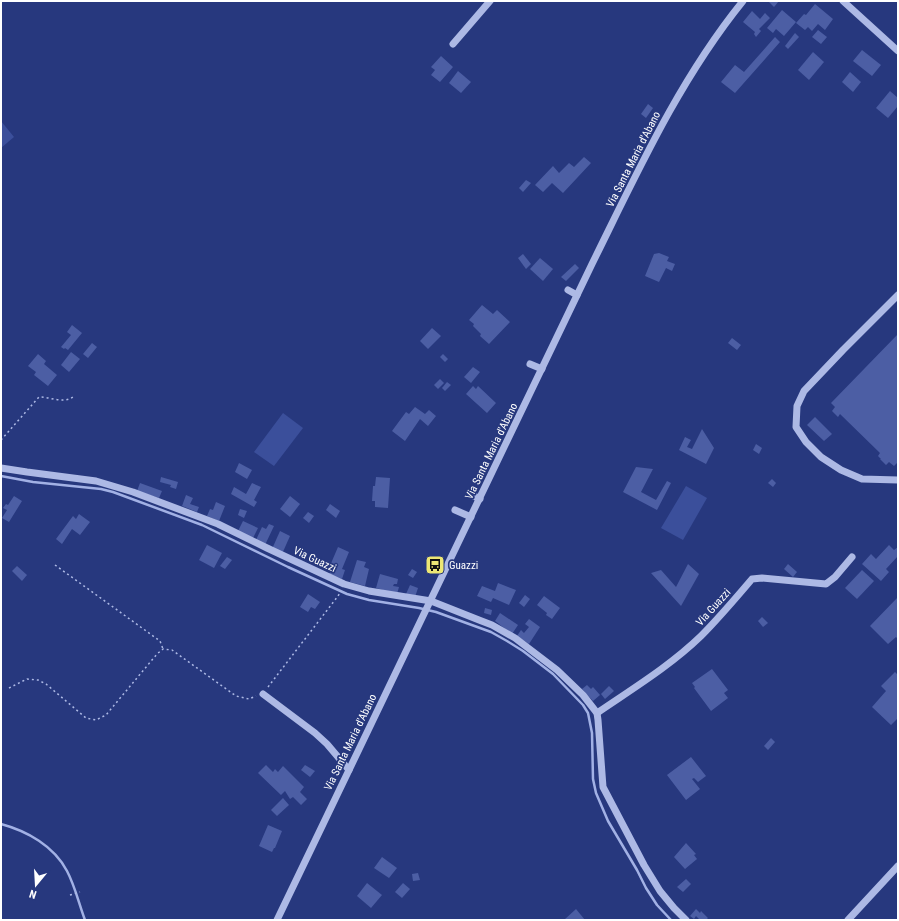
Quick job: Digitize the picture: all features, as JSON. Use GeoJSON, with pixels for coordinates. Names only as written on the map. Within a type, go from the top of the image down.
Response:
{"type":"FeatureCollection","features":[{"type":"Feature","properties":{"kind":"street"},"geometry":{"type":"LineString","coordinates":[[452,44],[490,1]]}},
{"type":"Feature","properties":{"kind":"street","name":"Via Santa Maria d'Abano"},"geometry":{"type":"LineString","coordinates":[[277,920],[577,295],[656,136],[694,71],[728,19],[743,1]]}},
{"type":"Feature","properties":{"kind":"street"},"geometry":{"type":"LineString","coordinates":[[843,1],[898,51]]}},
{"type":"Feature","properties":{"kind":"street"},"geometry":{"type":"LineString","coordinates":[[568,290],[577,295]]}},
{"type":"Feature","properties":{"kind":"street"},"geometry":{"type":"LineString","coordinates":[[898,295],[868,324],[804,392],[797,406],[796,427],[806,442],[821,456],[841,470],[862,479],[898,480]]}},
{"type":"Feature","properties":{"kind":"street"},"geometry":{"type":"LineString","coordinates":[[530,364],[542,369]]}},
{"type":"Feature","properties":{"kind":"street","name":"Via Guazzi"},"geometry":{"type":"LineString","coordinates":[[1,468],[96,481],[116,486],[218,524],[344,584],[368,591],[430,603],[492,626],[515,638],[557,670],[584,695],[597,713],[667,665],[700,637],[730,606],[752,579],[762,578],[826,584],[852,557]]}},
{"type":"Feature","properties":{"kind":"street"},"geometry":{"type":"LineString","coordinates":[[470,494],[480,498]]}},
{"type":"Feature","properties":{"kind":"street"},"geometry":{"type":"LineString","coordinates":[[455,510],[471,517]]}},
{"type":"Feature","properties":{"kind":"street","name":"Via Santa Maria d'Abano"},"geometry":{"type":"LineString","coordinates":[[263,694],[315,733],[327,744],[349,770]]}},
{"type":"Feature","properties":{"kind":"street"},"geometry":{"type":"LineString","coordinates":[[597,713],[603,787],[644,865],[660,891],[686,920]]}},
{"type":"Feature","properties":{"kind":"street"},"geometry":{"type":"LineString","coordinates":[[848,920],[898,866]]}},
{"type":"Feature","properties":{"kind":"path"},"geometry":{"type":"LineString","coordinates":[[1,440],[39,397],[48,397],[60,400],[69,400],[74,397]]}},
{"type":"Feature","properties":{"kind":"path"},"geometry":{"type":"LineString","coordinates":[[55,565],[160,641],[164,649]]}},
{"type":"Feature","properties":{"kind":"path"},"geometry":{"type":"LineString","coordinates":[[9,688],[27,679],[38,680],[46,684],[86,718],[96,720],[106,715],[157,654],[164,649],[172,650],[236,696],[249,699],[263,694],[338,596]]}},
{"type":"Feature","properties":{"kind":"path"},"geometry":{"type":"LineString","coordinates":[[70,895],[80,892]]}},
{"type":"Feature","properties":{"kind":"shaded area"},"geometry":{"type":"Polygon","coordinates":[[[1,121],[14,137],[1,148],[1,121]]]}},
{"type":"Feature","properties":{"kind":"shaded area"},"geometry":{"type":"Polygon","coordinates":[[[283,413],[303,428],[274,466],[254,452],[283,413]]]}},
{"type":"Feature","properties":{"kind":"shaded area"},"geometry":{"type":"Polygon","coordinates":[[[686,486],[707,498],[683,540],[661,528],[686,486]]]}},
{"type":"Feature","properties":{"kind":"building"},"geometry":{"type":"Polygon","coordinates":[[[768,1],[779,1],[774,7],[768,1]]]}},
{"type":"Feature","properties":{"kind":"building"},"geometry":{"type":"Polygon","coordinates":[[[815,4],[833,19],[825,30],[818,24],[812,31],[808,27],[805,30],[796,23],[804,14],[806,15],[815,4]]]}},
{"type":"Feature","properties":{"kind":"building"},"geometry":{"type":"Polygon","coordinates":[[[782,10],[796,22],[784,36],[776,29],[773,33],[767,28],[782,10]]]}},
{"type":"Feature","properties":{"kind":"building"},"geometry":{"type":"Polygon","coordinates":[[[752,11],[760,19],[765,13],[770,18],[759,29],[761,31],[756,37],[754,34],[755,32],[743,22],[752,11]]]}},
{"type":"Feature","properties":{"kind":"building"},"geometry":{"type":"Polygon","coordinates":[[[818,30],[827,37],[821,44],[812,37],[818,30]]]}},
{"type":"Feature","properties":{"kind":"building"},"geometry":{"type":"Polygon","coordinates":[[[795,33],[799,37],[788,49],[785,46],[795,33]]]}},
{"type":"Feature","properties":{"kind":"building"},"geometry":{"type":"Polygon","coordinates":[[[775,37],[780,42],[735,93],[721,82],[735,65],[744,72],[775,37]]]}},
{"type":"Feature","properties":{"kind":"building"},"geometry":{"type":"Polygon","coordinates":[[[862,50],[881,65],[872,76],[853,61],[862,50]]]}},
{"type":"Feature","properties":{"kind":"building"},"geometry":{"type":"Polygon","coordinates":[[[813,52],[824,62],[809,80],[798,70],[813,52]]]}},
{"type":"Feature","properties":{"kind":"building"},"geometry":{"type":"Polygon","coordinates":[[[441,56],[453,67],[440,82],[431,75],[435,70],[431,67],[441,56]]]}},
{"type":"Feature","properties":{"kind":"building"},"geometry":{"type":"Polygon","coordinates":[[[458,71],[471,82],[461,93],[449,83],[458,71]]]}},
{"type":"Feature","properties":{"kind":"building"},"geometry":{"type":"Polygon","coordinates":[[[850,72],[861,82],[853,92],[842,82],[850,72]]]}},
{"type":"Feature","properties":{"kind":"building"},"geometry":{"type":"Polygon","coordinates":[[[890,91],[898,98],[898,106],[888,118],[876,108],[890,91]]]}},
{"type":"Feature","properties":{"kind":"building"},"geometry":{"type":"Polygon","coordinates":[[[648,104],[653,108],[646,118],[641,114],[648,104]]]}},
{"type":"Feature","properties":{"kind":"building"},"geometry":{"type":"Polygon","coordinates":[[[584,157],[591,163],[563,193],[552,183],[543,192],[535,185],[553,166],[559,173],[569,163],[574,167],[584,157]]]}},
{"type":"Feature","properties":{"kind":"building"},"geometry":{"type":"Polygon","coordinates":[[[526,180],[531,183],[523,192],[519,188],[526,180]]]}},
{"type":"Feature","properties":{"kind":"building"},"geometry":{"type":"Polygon","coordinates":[[[659,253],[669,257],[667,261],[675,264],[672,271],[666,268],[659,282],[645,276],[654,254],[659,253]]]}},
{"type":"Feature","properties":{"kind":"building"},"geometry":{"type":"Polygon","coordinates":[[[523,254],[531,264],[526,269],[518,258],[523,254]]]}},
{"type":"Feature","properties":{"kind":"building"},"geometry":{"type":"Polygon","coordinates":[[[540,258],[553,269],[543,281],[530,269],[540,258]]]}},
{"type":"Feature","properties":{"kind":"building"},"geometry":{"type":"Polygon","coordinates":[[[575,264],[579,268],[566,281],[561,277],[575,264]]]}},
{"type":"Feature","properties":{"kind":"building"},"geometry":{"type":"Polygon","coordinates":[[[482,305],[493,314],[497,310],[510,322],[489,344],[480,336],[481,334],[469,320],[482,305]]]}},
{"type":"Feature","properties":{"kind":"building"},"geometry":{"type":"Polygon","coordinates":[[[72,325],[82,333],[68,350],[61,347],[71,335],[67,332],[72,325]]]}},
{"type":"Feature","properties":{"kind":"building"},"geometry":{"type":"Polygon","coordinates":[[[432,328],[441,336],[428,349],[420,341],[432,328]]]}},
{"type":"Feature","properties":{"kind":"building"},"geometry":{"type":"Polygon","coordinates":[[[898,334],[898,462],[894,466],[889,462],[886,465],[878,456],[880,453],[840,414],[838,417],[832,411],[835,407],[831,403],[898,334]]]}},
{"type":"Feature","properties":{"kind":"building"},"geometry":{"type":"Polygon","coordinates":[[[732,338],[741,345],[737,350],[728,343],[732,338]]]}},
{"type":"Feature","properties":{"kind":"building"},"geometry":{"type":"Polygon","coordinates":[[[92,343],[97,347],[88,358],[83,354],[92,343]]]}},
{"type":"Feature","properties":{"kind":"building"},"geometry":{"type":"Polygon","coordinates":[[[71,352],[80,359],[69,372],[61,365],[71,352]]]}},
{"type":"Feature","properties":{"kind":"building"},"geometry":{"type":"Polygon","coordinates":[[[38,354],[46,361],[44,364],[57,375],[48,386],[34,375],[36,372],[28,366],[38,354]]]}},
{"type":"Feature","properties":{"kind":"building"},"geometry":{"type":"Polygon","coordinates":[[[443,354],[448,359],[445,362],[440,357],[443,354]]]}},
{"type":"Feature","properties":{"kind":"building"},"geometry":{"type":"Polygon","coordinates":[[[473,367],[480,372],[471,383],[464,377],[473,367]]]}},
{"type":"Feature","properties":{"kind":"building"},"geometry":{"type":"Polygon","coordinates":[[[440,379],[444,383],[438,389],[434,385],[440,379]]]}},
{"type":"Feature","properties":{"kind":"building"},"geometry":{"type":"Polygon","coordinates":[[[447,382],[451,385],[445,391],[442,388],[447,382]]]}},
{"type":"Feature","properties":{"kind":"building"},"geometry":{"type":"Polygon","coordinates":[[[473,386],[476,389],[478,386],[496,403],[487,413],[466,394],[473,386]]]}},
{"type":"Feature","properties":{"kind":"building"},"geometry":{"type":"Polygon","coordinates":[[[415,407],[425,414],[429,410],[436,416],[428,426],[420,419],[405,441],[392,431],[406,412],[409,414],[415,407]]]}},
{"type":"Feature","properties":{"kind":"building"},"geometry":{"type":"Polygon","coordinates":[[[815,417],[832,434],[824,441],[807,425],[815,417]]]}},
{"type":"Feature","properties":{"kind":"building"},"geometry":{"type":"Polygon","coordinates":[[[702,429],[714,448],[706,464],[679,450],[685,437],[691,440],[687,447],[692,449],[702,429]]]}},
{"type":"Feature","properties":{"kind":"building"},"geometry":{"type":"Polygon","coordinates":[[[756,444],[762,448],[759,454],[753,450],[756,444]]]}},
{"type":"Feature","properties":{"kind":"building"},"geometry":{"type":"Polygon","coordinates":[[[239,463],[252,470],[247,479],[235,472],[239,463]]]}},
{"type":"Feature","properties":{"kind":"building"},"geometry":{"type":"Polygon","coordinates":[[[636,467],[653,469],[641,492],[656,500],[667,481],[671,483],[657,510],[623,492],[636,467]]]}},
{"type":"Feature","properties":{"kind":"building"},"geometry":{"type":"Polygon","coordinates":[[[161,477],[178,482],[176,489],[170,487],[171,485],[160,482],[161,477]]]}},
{"type":"Feature","properties":{"kind":"building"},"geometry":{"type":"Polygon","coordinates":[[[376,477],[390,478],[388,508],[375,507],[375,501],[372,501],[373,486],[375,486],[376,477]]]}},
{"type":"Feature","properties":{"kind":"building"},"geometry":{"type":"Polygon","coordinates":[[[772,479],[776,483],[773,487],[768,483],[772,479]]]}},
{"type":"Feature","properties":{"kind":"building"},"geometry":{"type":"Polygon","coordinates":[[[140,483],[162,491],[159,498],[137,491],[140,483]]]}},
{"type":"Feature","properties":{"kind":"building"},"geometry":{"type":"Polygon","coordinates":[[[252,483],[261,487],[254,500],[257,502],[254,507],[231,494],[234,487],[246,494],[252,483]]]}},
{"type":"Feature","properties":{"kind":"building"},"geometry":{"type":"Polygon","coordinates":[[[186,495],[193,498],[190,504],[199,507],[197,512],[182,506],[186,495]]]}},
{"type":"Feature","properties":{"kind":"building"},"geometry":{"type":"Polygon","coordinates":[[[14,496],[22,501],[9,522],[2,518],[7,510],[3,508],[6,504],[8,505],[14,496]]]}},
{"type":"Feature","properties":{"kind":"building"},"geometry":{"type":"Polygon","coordinates":[[[290,496],[300,504],[290,517],[280,509],[290,496]]]}},
{"type":"Feature","properties":{"kind":"building"},"geometry":{"type":"Polygon","coordinates":[[[216,502],[225,506],[219,521],[207,516],[210,509],[213,510],[216,502]]]}},
{"type":"Feature","properties":{"kind":"building"},"geometry":{"type":"Polygon","coordinates":[[[330,504],[340,511],[336,518],[326,510],[330,504]]]}},
{"type":"Feature","properties":{"kind":"building"},"geometry":{"type":"Polygon","coordinates":[[[240,509],[247,511],[244,518],[238,515],[240,509]]]}},
{"type":"Feature","properties":{"kind":"building"},"geometry":{"type":"Polygon","coordinates":[[[308,512],[314,516],[309,523],[303,518],[308,512]]]}},
{"type":"Feature","properties":{"kind":"building"},"geometry":{"type":"Polygon","coordinates":[[[79,514],[90,522],[80,535],[72,529],[62,544],[56,539],[73,516],[76,519],[79,514]]]}},
{"type":"Feature","properties":{"kind":"building"},"geometry":{"type":"Polygon","coordinates":[[[243,521],[258,528],[253,538],[238,531],[243,521]]]}},
{"type":"Feature","properties":{"kind":"building"},"geometry":{"type":"Polygon","coordinates":[[[269,524],[274,526],[265,545],[256,540],[262,527],[266,529],[269,524]]]}},
{"type":"Feature","properties":{"kind":"building"},"geometry":{"type":"Polygon","coordinates":[[[280,531],[290,536],[282,554],[272,549],[280,531]]]}},
{"type":"Feature","properties":{"kind":"building"},"geometry":{"type":"Polygon","coordinates":[[[207,545],[222,553],[214,568],[199,560],[207,545]]]}},
{"type":"Feature","properties":{"kind":"building"},"geometry":{"type":"Polygon","coordinates":[[[889,545],[894,550],[898,547],[898,556],[886,569],[889,572],[881,581],[862,564],[871,554],[876,559],[889,545]]]}},
{"type":"Feature","properties":{"kind":"building"},"geometry":{"type":"Polygon","coordinates":[[[338,547],[349,552],[342,569],[345,570],[342,579],[329,574],[332,569],[329,568],[338,547]]]}},
{"type":"Feature","properties":{"kind":"building"},"geometry":{"type":"Polygon","coordinates":[[[227,557],[232,560],[225,569],[220,566],[227,557]]]}},
{"type":"Feature","properties":{"kind":"building"},"geometry":{"type":"Polygon","coordinates":[[[357,560],[366,562],[364,567],[369,569],[365,586],[350,582],[357,560]]]}},
{"type":"Feature","properties":{"kind":"building"},"geometry":{"type":"Polygon","coordinates":[[[688,564],[699,574],[681,606],[651,573],[661,570],[676,587],[688,564]]]}},
{"type":"Feature","properties":{"kind":"building"},"geometry":{"type":"Polygon","coordinates":[[[788,564],[797,572],[793,577],[784,569],[788,564]]]}},
{"type":"Feature","properties":{"kind":"building"},"geometry":{"type":"Polygon","coordinates":[[[17,566],[27,575],[22,581],[12,571],[17,566]]]}},
{"type":"Feature","properties":{"kind":"building"},"geometry":{"type":"Polygon","coordinates":[[[412,569],[417,572],[413,578],[408,575],[412,569]]]}},
{"type":"Feature","properties":{"kind":"building"},"geometry":{"type":"Polygon","coordinates":[[[862,570],[874,581],[857,599],[845,588],[862,570]]]}},
{"type":"Feature","properties":{"kind":"building"},"geometry":{"type":"Polygon","coordinates":[[[380,574],[398,579],[397,584],[394,584],[393,586],[399,587],[397,594],[376,588],[380,574]]]}},
{"type":"Feature","properties":{"kind":"building"},"geometry":{"type":"Polygon","coordinates":[[[498,583],[516,590],[509,605],[493,598],[491,602],[477,596],[482,586],[495,591],[498,583]]]}},
{"type":"Feature","properties":{"kind":"building"},"geometry":{"type":"Polygon","coordinates":[[[410,585],[418,588],[415,597],[406,594],[410,585]]]}},
{"type":"Feature","properties":{"kind":"building"},"geometry":{"type":"Polygon","coordinates":[[[308,594],[320,602],[315,609],[311,607],[308,612],[300,607],[308,594]]]}},
{"type":"Feature","properties":{"kind":"building"},"geometry":{"type":"Polygon","coordinates":[[[525,595],[530,599],[524,607],[519,603],[525,595]]]}},
{"type":"Feature","properties":{"kind":"building"},"geometry":{"type":"Polygon","coordinates":[[[544,596],[560,608],[552,619],[537,605],[544,596]]]}},
{"type":"Feature","properties":{"kind":"building"},"geometry":{"type":"Polygon","coordinates":[[[898,597],[898,639],[896,637],[888,644],[870,626],[898,597]]]}},
{"type":"Feature","properties":{"kind":"building"},"geometry":{"type":"Polygon","coordinates":[[[485,608],[492,610],[491,615],[484,613],[485,608]]]}},
{"type":"Feature","properties":{"kind":"building"},"geometry":{"type":"Polygon","coordinates":[[[500,613],[518,625],[512,634],[495,621],[500,613]]]}},
{"type":"Feature","properties":{"kind":"building"},"geometry":{"type":"Polygon","coordinates":[[[762,617],[768,623],[763,627],[758,621],[762,617]]]}},
{"type":"Feature","properties":{"kind":"building"},"geometry":{"type":"Polygon","coordinates":[[[529,619],[540,627],[529,644],[517,636],[521,630],[524,633],[529,627],[525,624],[529,619]]]}},
{"type":"Feature","properties":{"kind":"building"},"geometry":{"type":"Polygon","coordinates":[[[712,669],[728,690],[724,693],[728,698],[711,711],[692,683],[712,669]]]}},
{"type":"Feature","properties":{"kind":"building"},"geometry":{"type":"Polygon","coordinates":[[[895,672],[898,675],[898,718],[891,725],[872,707],[886,691],[881,686],[895,672]]]}},
{"type":"Feature","properties":{"kind":"building"},"geometry":{"type":"Polygon","coordinates":[[[587,685],[591,689],[593,687],[600,695],[593,701],[582,689],[587,685]]]}},
{"type":"Feature","properties":{"kind":"building"},"geometry":{"type":"Polygon","coordinates":[[[609,686],[614,691],[605,699],[601,694],[609,686]]]}},
{"type":"Feature","properties":{"kind":"building"},"geometry":{"type":"Polygon","coordinates":[[[771,738],[775,742],[768,750],[764,746],[771,738]]]}},
{"type":"Feature","properties":{"kind":"building"},"geometry":{"type":"Polygon","coordinates":[[[691,757],[706,776],[698,782],[694,778],[692,779],[700,789],[686,800],[667,775],[691,757]]]}},
{"type":"Feature","properties":{"kind":"building"},"geometry":{"type":"Polygon","coordinates":[[[266,765],[273,772],[275,769],[278,772],[283,766],[304,787],[300,792],[307,799],[301,805],[293,797],[290,799],[285,791],[281,795],[258,773],[266,765]]]}},
{"type":"Feature","properties":{"kind":"building"},"geometry":{"type":"Polygon","coordinates":[[[305,765],[315,771],[310,777],[301,770],[305,765]]]}},
{"type":"Feature","properties":{"kind":"building"},"geometry":{"type":"Polygon","coordinates":[[[283,798],[289,805],[277,816],[271,810],[283,798]]]}},
{"type":"Feature","properties":{"kind":"building"},"geometry":{"type":"Polygon","coordinates":[[[268,825],[282,831],[272,852],[259,846],[268,825]]]}},
{"type":"Feature","properties":{"kind":"building"},"geometry":{"type":"Polygon","coordinates":[[[686,843],[696,854],[694,855],[697,859],[685,869],[674,857],[686,843]]]}},
{"type":"Feature","properties":{"kind":"building"},"geometry":{"type":"Polygon","coordinates":[[[382,857],[397,868],[389,878],[374,868],[382,857]]]}},
{"type":"Feature","properties":{"kind":"building"},"geometry":{"type":"Polygon","coordinates":[[[418,873],[420,880],[413,881],[412,874],[418,873]]]}},
{"type":"Feature","properties":{"kind":"building"},"geometry":{"type":"Polygon","coordinates":[[[686,879],[691,884],[683,892],[677,887],[686,879]]]}},
{"type":"Feature","properties":{"kind":"building"},"geometry":{"type":"Polygon","coordinates":[[[367,883],[382,895],[371,908],[357,896],[367,883]]]}},
{"type":"Feature","properties":{"kind":"building"},"geometry":{"type":"Polygon","coordinates":[[[403,883],[410,889],[402,898],[395,892],[403,883]]]}},
{"type":"Feature","properties":{"kind":"building"},"geometry":{"type":"Polygon","coordinates":[[[576,909],[585,920],[564,920],[576,909]]]}},
{"type":"Feature","properties":{"kind":"building"},"geometry":{"type":"Polygon","coordinates":[[[696,909],[700,913],[701,911],[708,918],[706,920],[700,920],[696,916],[694,919],[690,916],[696,909]]]}},
{"type":"Feature","properties":{"kind":"waterway"},"geometry":{"type":"LineString","coordinates":[[1,476],[33,482],[101,489],[113,492],[202,525],[347,594],[369,600],[436,612],[491,632],[523,651],[553,674],[583,705],[588,713],[592,733],[593,779],[596,793],[608,821],[646,888],[657,905],[671,920]]}},
{"type":"Feature","properties":{"kind":"waterway"},"geometry":{"type":"LineString","coordinates":[[1,824],[30,835],[55,854],[70,877],[85,920]]}},
{"type":"Feature","properties":{"kind":"place","name":"Guazzi"},"geometry":{"type":"Point","coordinates":[435,565]}}]}
